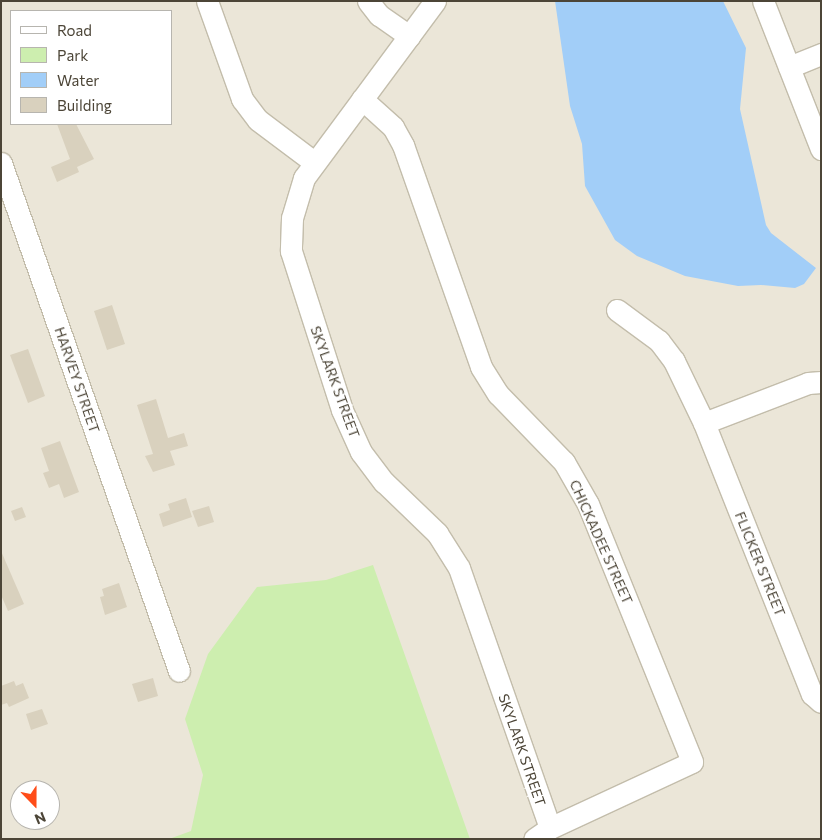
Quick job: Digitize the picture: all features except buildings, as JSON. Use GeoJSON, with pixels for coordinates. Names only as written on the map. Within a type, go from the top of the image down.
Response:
{"type":"FeatureCollection","features":[{"type":"Feature","properties":{"kind":"street"},"geometry":{"type":"LineString","coordinates":[[207,1],[242,98],[258,120],[315,163]]}},
{"type":"Feature","properties":{"kind":"street"},"geometry":{"type":"LineString","coordinates":[[368,1],[379,15],[409,36]]}},
{"type":"Feature","properties":{"kind":"street","name":"SKYLARK STREET"},"geometry":{"type":"LineString","coordinates":[[435,1],[304,178],[295,202],[291,251],[342,410],[368,463],[399,499],[437,533],[457,562],[542,833]]}},
{"type":"Feature","properties":{"kind":"street"},"geometry":{"type":"LineString","coordinates":[[763,1],[821,149]]}},
{"type":"Feature","properties":{"kind":"street"},"geometry":{"type":"LineString","coordinates":[[789,67],[821,54]]}},
{"type":"Feature","properties":{"kind":"street","name":"CHICKADEE STREET"},"geometry":{"type":"LineString","coordinates":[[362,99],[393,127],[403,145],[481,368],[498,394],[564,462],[588,504],[692,762],[542,833]]}},
{"type":"Feature","properties":{"kind":"street","name":"HARVEY STREET"},"geometry":{"type":"LineString","coordinates":[[1,163],[178,671]]}},
{"type":"Feature","properties":{"kind":"street","name":"FLICKER STREET"},"geometry":{"type":"LineString","coordinates":[[617,310],[666,348],[704,422],[812,694],[821,702]]}},
{"type":"Feature","properties":{"kind":"street"},"geometry":{"type":"LineString","coordinates":[[704,422],[808,383],[821,382]]}},
{"type":"Feature","properties":{"kind":"shaded area"},"geometry":{"type":"Polygon","coordinates":[[[1,1],[821,1],[821,839],[1,839],[1,1]]]}},
{"type":"Feature","properties":{"kind":"green space"},"geometry":{"type":"Polygon","coordinates":[[[373,565],[470,839],[169,839],[191,831],[203,775],[185,719],[208,654],[257,587],[326,580],[373,565]]]}},
{"type":"Feature","properties":{"kind":"water"},"geometry":{"type":"Polygon","coordinates":[[[555,1],[723,1],[746,48],[740,109],[766,225],[771,233],[816,268],[804,284],[795,288],[761,285],[738,286],[685,276],[637,256],[615,240],[585,186],[582,144],[570,106],[555,1]]]}}]}
